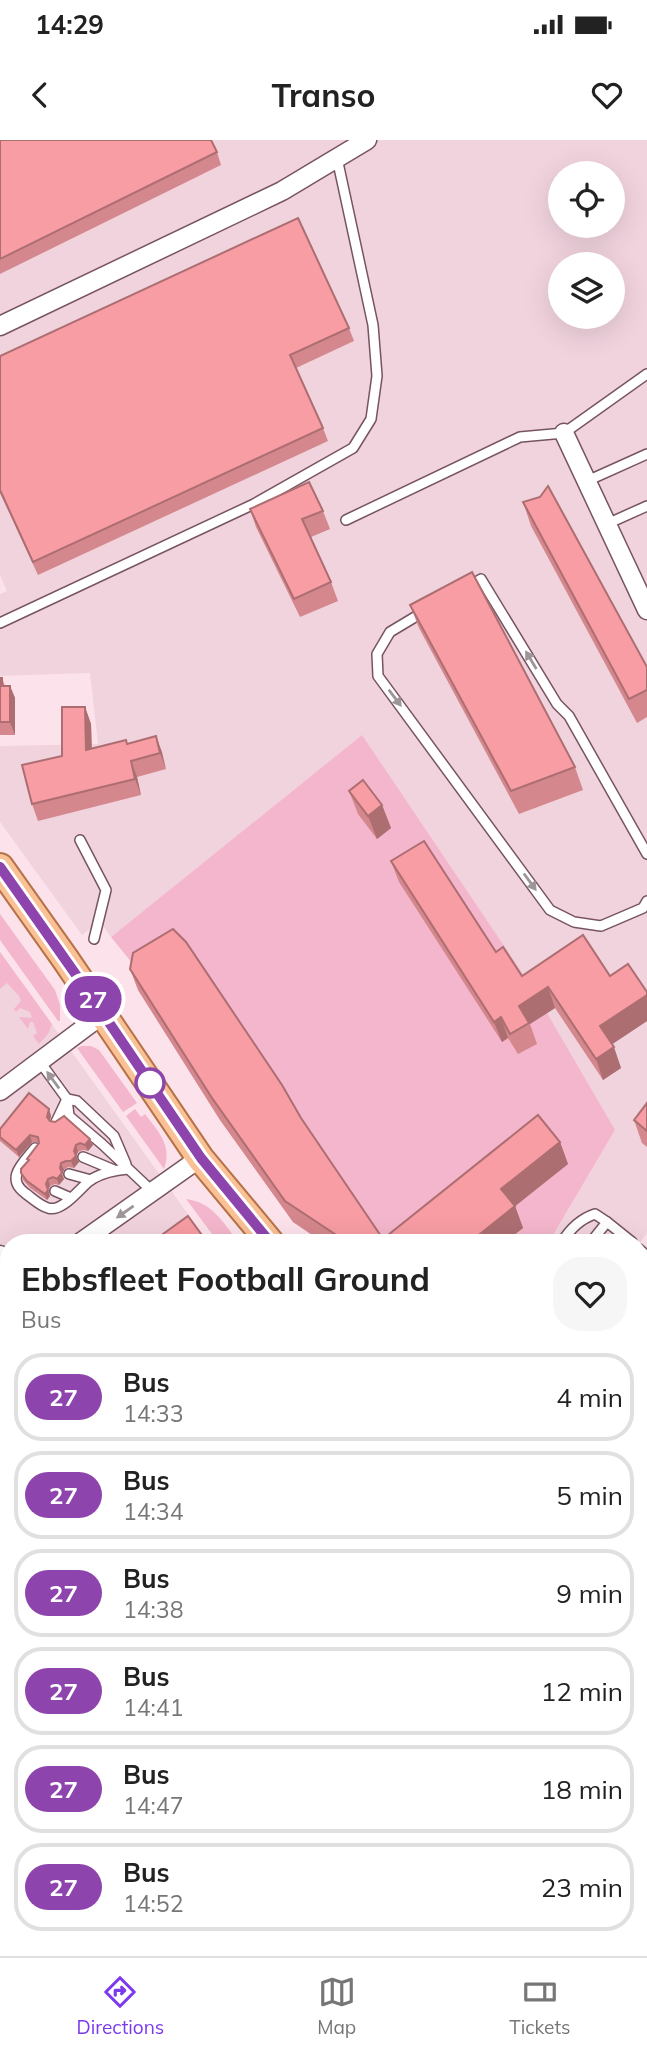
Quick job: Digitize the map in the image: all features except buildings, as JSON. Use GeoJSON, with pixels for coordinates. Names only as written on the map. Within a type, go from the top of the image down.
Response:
{"type":"FeatureCollection","features":[{"type":"Feature","properties":{"kind":"main road"},"geometry":{"type":"LineString","coordinates":[[0,867],[201,1158],[263,1234]]}},
{"type":"Feature","properties":{"kind":"street"},"geometry":{"type":"LineString","coordinates":[[0,326],[282,191],[367,140]]}},
{"type":"Feature","properties":{"kind":"street"},"geometry":{"type":"LineString","coordinates":[[564,433],[647,610]]}},
{"type":"Feature","properties":{"kind":"street"},"geometry":{"type":"LineString","coordinates":[[0,1091],[103,1014]]}},
{"type":"Feature","properties":{"kind":"street"},"geometry":{"type":"LineString","coordinates":[[93,1234],[201,1158]]}},
{"type":"Feature","properties":{"kind":"lane"},"geometry":{"type":"LineString","coordinates":[[0,623],[254,504],[353,448],[371,419],[377,376],[373,325],[337,158]]}},
{"type":"Feature","properties":{"kind":"lane"},"geometry":{"type":"LineString","coordinates":[[346,520],[520,437],[564,433],[647,374]]}},
{"type":"Feature","properties":{"kind":"lane"},"geometry":{"type":"LineString","coordinates":[[587,481],[647,454]]}},
{"type":"Feature","properties":{"kind":"lane"},"geometry":{"type":"LineString","coordinates":[[607,524],[647,506]]}},
{"type":"Feature","properties":{"kind":"lane"},"geometry":{"type":"LineString","coordinates":[[458,592],[481,579],[557,704],[569,716],[647,854]]}},
{"type":"Feature","properties":{"kind":"lane"},"geometry":{"type":"LineString","coordinates":[[436,606],[390,632],[377,654],[379,676],[550,910],[575,922],[601,926],[643,908],[647,901]]}},
{"type":"Feature","properties":{"kind":"lane"},"geometry":{"type":"LineString","coordinates":[[80,840],[106,890],[94,939]]}},
{"type":"Feature","properties":{"kind":"lane"},"geometry":{"type":"LineString","coordinates":[[40,1062],[67,1099],[69,1116],[153,1192]]}},
{"type":"Feature","properties":{"kind":"lane"},"geometry":{"type":"LineString","coordinates":[[56,1122],[67,1099]]}},
{"type":"Feature","properties":{"kind":"lane"},"geometry":{"type":"LineString","coordinates":[[67,1099],[77,1101],[114,1136],[128,1169]]}},
{"type":"Feature","properties":{"kind":"lane"},"geometry":{"type":"LineString","coordinates":[[34,1148],[25,1168],[15,1179],[18,1188],[47,1208],[62,1206],[91,1180],[114,1170],[128,1169]]}},
{"type":"Feature","properties":{"kind":"lane"},"geometry":{"type":"LineString","coordinates":[[83,1157],[114,1170]]}},
{"type":"Feature","properties":{"kind":"lane"},"geometry":{"type":"LineString","coordinates":[[69,1174],[91,1180]]}},
{"type":"Feature","properties":{"kind":"lane"},"geometry":{"type":"LineString","coordinates":[[55,1191],[71,1198]]}},
{"type":"Feature","properties":{"kind":"lane"},"geometry":{"type":"LineString","coordinates":[[566,1234],[584,1218],[595,1214],[622,1234]]}},
{"type":"Feature","properties":{"kind":"lane"},"geometry":{"type":"LineString","coordinates":[[597,1234],[607,1222]]}},
{"type":"Feature","properties":{"kind":"shaded area"},"geometry":{"type":"Polygon","coordinates":[[[0,140],[647,140],[646,1234],[554,1234],[615,1130],[361,736],[111,937],[100,922],[82,935],[0,822],[0,746],[98,744],[90,673],[0,676],[0,594],[7,591],[0,575],[0,140]]]}},
{"type":"Feature","properties":{"kind":"shaded area"},"geometry":{"type":"Polygon","coordinates":[[[362,735],[533,989],[615,1130],[554,1234],[310,1234],[293,1222],[220,1120],[138,990],[141,974],[111,937],[362,735]]]}},
{"type":"Feature","properties":{"kind":"shaded area"},"geometry":{"type":"Polygon","coordinates":[[[0,914],[55,990],[60,1005],[60,1021],[0,940],[0,914]]]}},
{"type":"Feature","properties":{"kind":"shaded area"},"geometry":{"type":"Polygon","coordinates":[[[0,952],[202,1234],[0,1234],[0,952]]]}},
{"type":"Feature","properties":{"kind":"shaded area"},"geometry":{"type":"Polygon","coordinates":[[[0,952],[52,1024],[39,1044],[33,1036],[37,1033],[33,1022],[30,1022],[28,1029],[19,1017],[32,1018],[30,1012],[20,1008],[16,1012],[14,1009],[21,1001],[19,996],[7,983],[0,989],[0,952]]]}},
{"type":"Feature","properties":{"kind":"shaded area"},"geometry":{"type":"Polygon","coordinates":[[[82,1046],[99,1050],[137,1103],[123,1112],[77,1048],[82,1046]]]}},
{"type":"Feature","properties":{"kind":"shaded area"},"geometry":{"type":"Polygon","coordinates":[[[135,1109],[141,1117],[145,1114],[163,1139],[167,1153],[164,1169],[126,1116],[135,1109]]]}},
{"type":"Feature","properties":{"kind":"shaded area"},"geometry":{"type":"Polygon","coordinates":[[[186,1199],[210,1209],[232,1234],[212,1234],[186,1199]]]}},
{"type":"Feature","properties":{"kind":"bus line","name":"27"},"geometry":{"type":"LineString","coordinates":[[0,867],[201,1158],[263,1234]]}}]}
